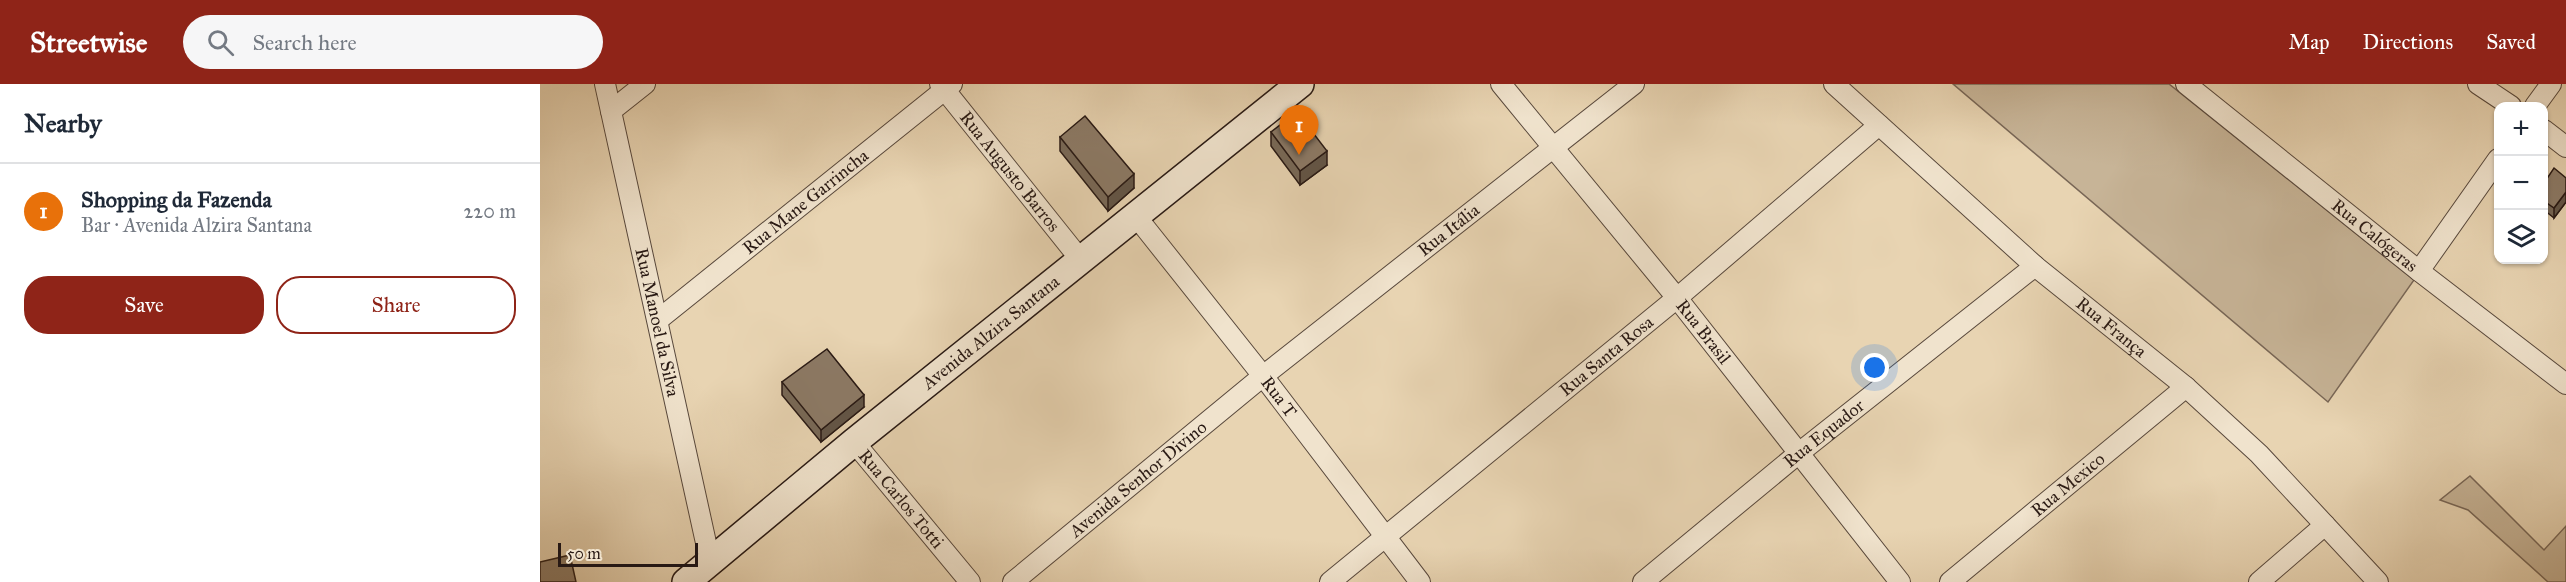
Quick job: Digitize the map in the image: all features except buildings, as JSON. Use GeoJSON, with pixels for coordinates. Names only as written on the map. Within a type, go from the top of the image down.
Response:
{"type":"FeatureCollection","features":[{"type":"Feature","properties":{"kind":"main road","name":"Avenida Alzira Santana"},"geometry":{"type":"LineString","coordinates":[[686,582],[854,442],[1300,84]]}},
{"type":"Feature","properties":{"kind":"street","name":"Rua Manoel da Silva"},"geometry":{"type":"LineString","coordinates":[[605,84],[710,561]]}},
{"type":"Feature","properties":{"kind":"street"},"geometry":{"type":"LineString","coordinates":[[611,111],[645,84]]}},
{"type":"Feature","properties":{"kind":"street","name":"Rua Brasil"},"geometry":{"type":"LineString","coordinates":[[1502,84],[1677,298],[1900,582]]}},
{"type":"Feature","properties":{"kind":"street","name":"Rua Itália"},"geometry":{"type":"LineString","coordinates":[[1263,376],[1634,84]]}},
{"type":"Feature","properties":{"kind":"street","name":"Rua França"},"geometry":{"type":"LineString","coordinates":[[1834,84],[2035,266],[2186,387],[2259,454],[2378,582]]}},
{"type":"Feature","properties":{"kind":"street","name":"Rua Calógeras"},"geometry":{"type":"LineString","coordinates":[[2186,84],[2419,271],[2566,384]]}},
{"type":"Feature","properties":{"kind":"street"},"geometry":{"type":"LineString","coordinates":[[2478,84],[2505,102]]}},
{"type":"Feature","properties":{"kind":"street"},"geometry":{"type":"LineString","coordinates":[[2538,102],[2551,84]]}},
{"type":"Feature","properties":{"kind":"street","name":"Rua Augusto Barros"},"geometry":{"type":"LineString","coordinates":[[946,86],[1080,259]]}},
{"type":"Feature","properties":{"kind":"street","name":"Rua Mane Garrincha"},"geometry":{"type":"LineString","coordinates":[[658,320],[946,86]]}},
{"type":"Feature","properties":{"kind":"street","name":"Rua Santa Rosa"},"geometry":{"type":"LineString","coordinates":[[1330,582],[1677,298],[1879,125]]}},
{"type":"Feature","properties":{"kind":"street"},"geometry":{"type":"LineString","coordinates":[[2548,133],[2566,147]]}},
{"type":"Feature","properties":{"kind":"street"},"geometry":{"type":"LineString","coordinates":[[2419,271],[2494,166]]}},
{"type":"Feature","properties":{"kind":"street","name":"Rua T"},"geometry":{"type":"LineString","coordinates":[[1135,215],[1263,376],[1420,582]]}},
{"type":"Feature","properties":{"kind":"street","name":"Rua Equador"},"geometry":{"type":"LineString","coordinates":[[1643,582],[1799,453],[2035,266]]}},
{"type":"Feature","properties":{"kind":"street","name":"Avenida Senhor Divino"},"geometry":{"type":"LineString","coordinates":[[1013,582],[1263,376]]}},
{"type":"Feature","properties":{"kind":"street","name":"Rua Mexico"},"geometry":{"type":"LineString","coordinates":[[1950,582],[2186,387]]}},
{"type":"Feature","properties":{"kind":"street","name":"Rua Carlos Totti"},"geometry":{"type":"LineString","coordinates":[[854,442],[970,582]]}},
{"type":"Feature","properties":{"kind":"street"},"geometry":{"type":"LineString","coordinates":[[2259,582],[2325,525]]}},
{"type":"Feature","properties":{"kind":"shaded area"},"geometry":{"type":"Polygon","coordinates":[[[1953,84],[2169,84],[2414,280],[2328,402],[1953,84]]]}},
{"type":"Feature","properties":{"kind":"shaded area"},"geometry":{"type":"Polygon","coordinates":[[[2470,476],[2544,550],[2566,526],[2566,582],[2548,582],[2468,510],[2440,500],[2470,476]]]}},
{"type":"Feature","properties":{"kind":"place","name":"Shopping da Fazenda"},"geometry":{"type":"Point","coordinates":[1299,155]}}]}
